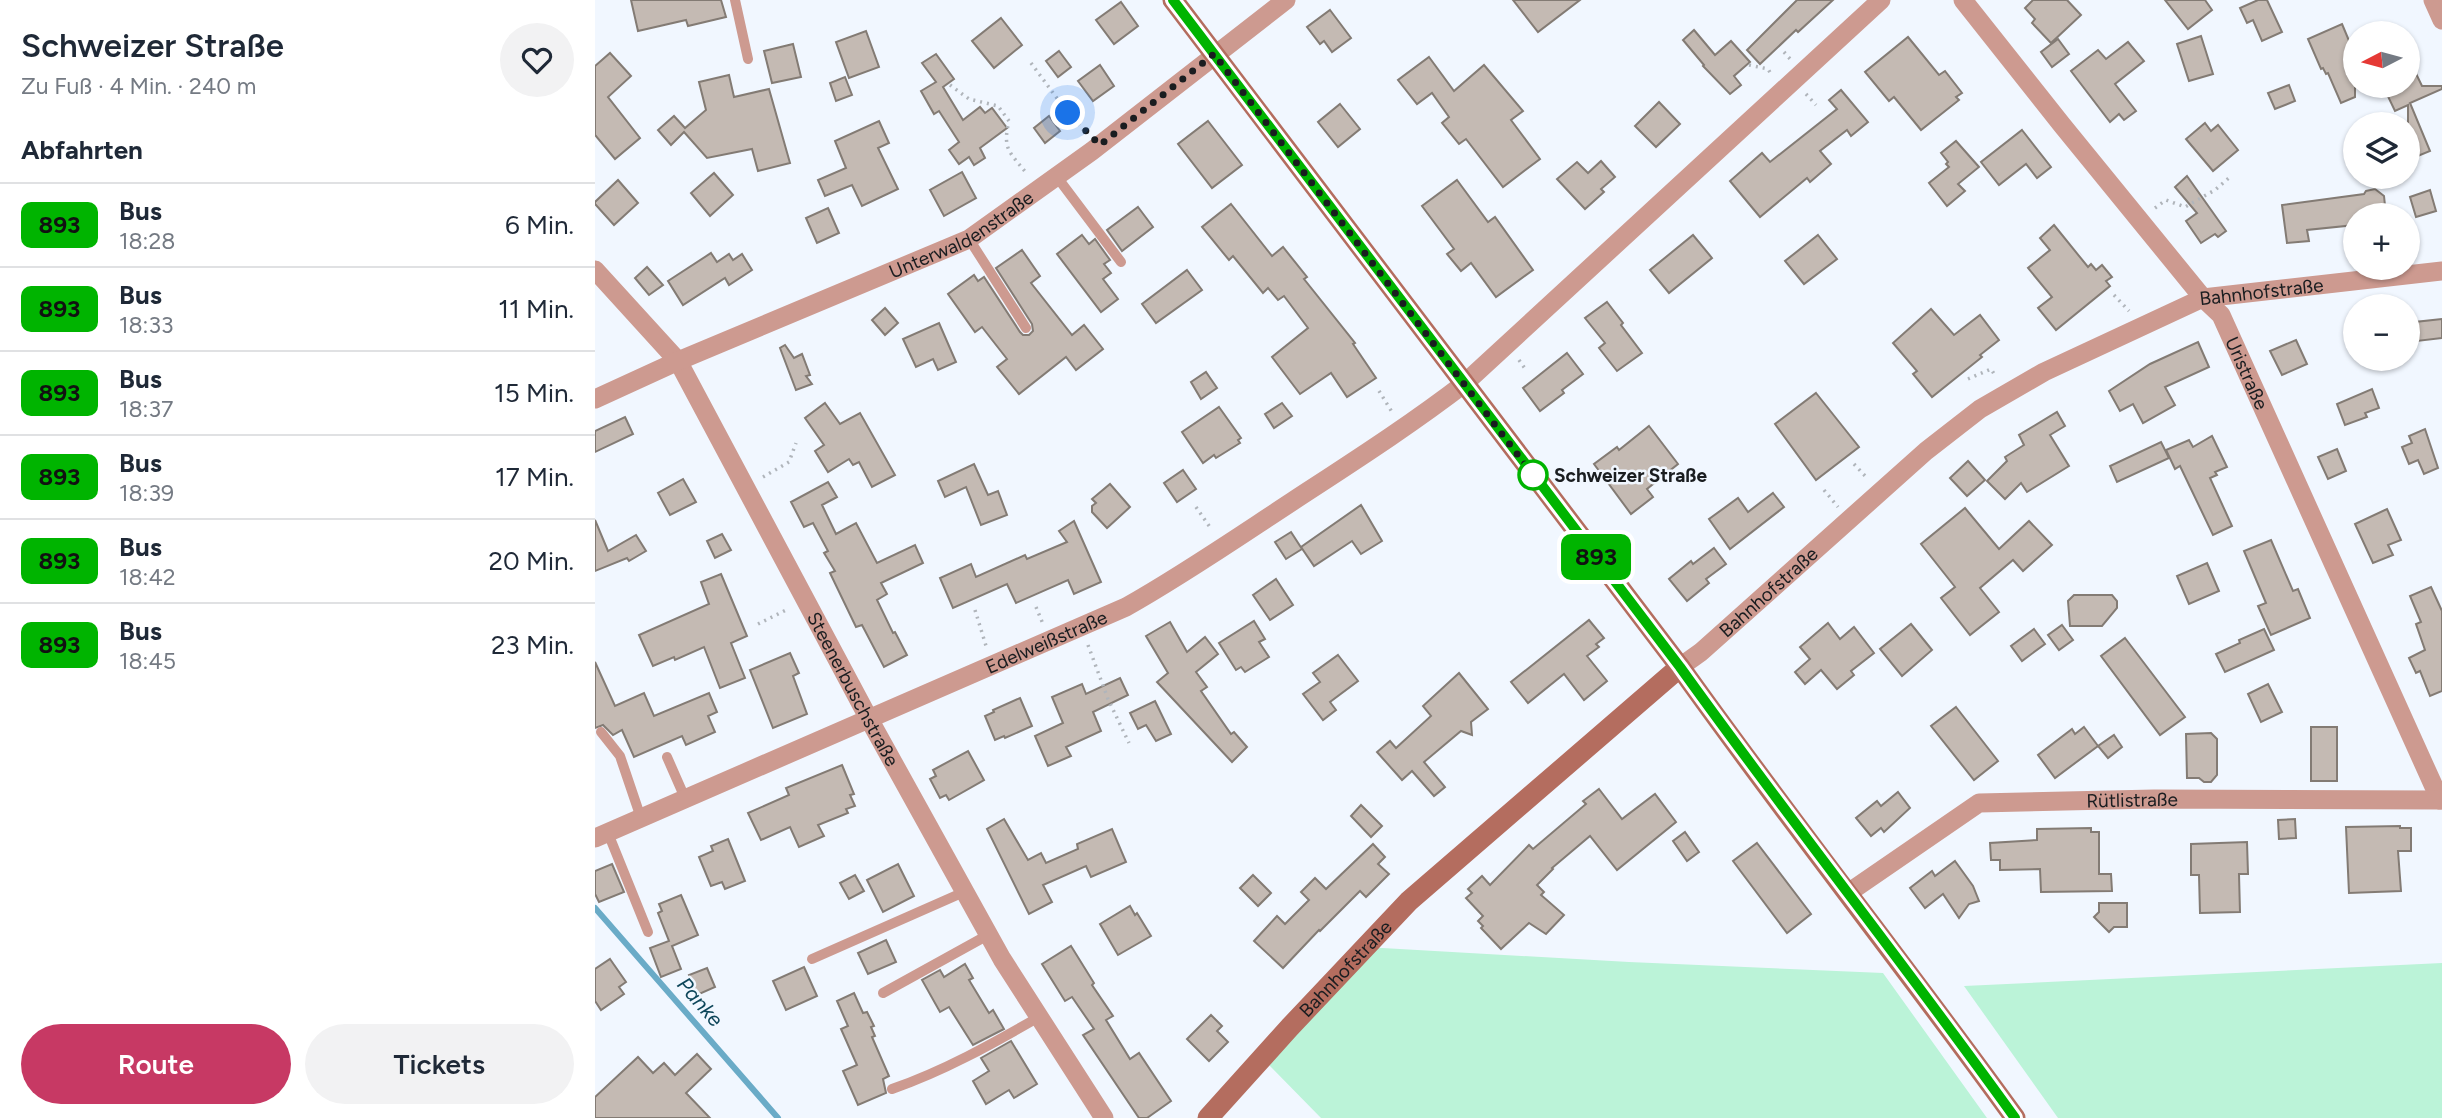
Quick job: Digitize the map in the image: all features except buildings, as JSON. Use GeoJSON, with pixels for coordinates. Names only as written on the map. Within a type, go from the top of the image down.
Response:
{"type":"FeatureCollection","features":[{"type":"Feature","properties":{"kind":"main road"},"geometry":{"type":"LineString","coordinates":[[1173,0],[1680,667],[2015,1118]]}},
{"type":"Feature","properties":{"kind":"main road","name":"Bahnhofstraße"},"geometry":{"type":"LineString","coordinates":[[1208,1118],[1409,901],[1680,667]]}},
{"type":"Feature","properties":{"kind":"street","name":"Unterwaldenstraße"},"geometry":{"type":"LineString","coordinates":[[595,399],[678,361],[969,239],[1100,145],[1286,0]]}},
{"type":"Feature","properties":{"kind":"street"},"geometry":{"type":"LineString","coordinates":[[1465,383],[1881,0]]}},
{"type":"Feature","properties":{"kind":"street","name":"Uristraße"},"geometry":{"type":"LineString","coordinates":[[1963,0],[2203,298],[2221,315],[2441,800]]}},
{"type":"Feature","properties":{"kind":"street"},"geometry":{"type":"LineString","coordinates":[[2433,0],[2442,20]]}},
{"type":"Feature","properties":{"kind":"street","name":"Steenerbuschstraße"},"geometry":{"type":"LineString","coordinates":[[595,270],[678,361],[988,935],[1104,1118]]}},
{"type":"Feature","properties":{"kind":"street","name":"Bahnhofstraße"},"geometry":{"type":"LineString","coordinates":[[1680,667],[1719,636],[1926,451],[1980,409],[2044,372],[2203,298],[2442,271]]}},
{"type":"Feature","properties":{"kind":"street","name":"Edelweißstraße"},"geometry":{"type":"LineString","coordinates":[[601,836],[1126,607],[1163,587],[1403,428],[1465,383]]}},
{"type":"Feature","properties":{"kind":"street","name":"Rütlistraße"},"geometry":{"type":"LineString","coordinates":[[1847,893],[1979,803],[2144,799],[2441,800]]}},
{"type":"Feature","properties":{"kind":"lane"},"geometry":{"type":"LineString","coordinates":[[735,0],[748,59]]}},
{"type":"Feature","properties":{"kind":"lane"},"geometry":{"type":"LineString","coordinates":[[1057,177],[1121,262]]}},
{"type":"Feature","properties":{"kind":"lane"},"geometry":{"type":"LineString","coordinates":[[969,239],[1026,328]]}},
{"type":"Feature","properties":{"kind":"lane"},"geometry":{"type":"LineString","coordinates":[[601,732],[620,756],[641,818]]}},
{"type":"Feature","properties":{"kind":"lane"},"geometry":{"type":"LineString","coordinates":[[667,757],[685,798]]}},
{"type":"Feature","properties":{"kind":"lane"},"geometry":{"type":"LineString","coordinates":[[601,836],[648,932]]}},
{"type":"Feature","properties":{"kind":"lane"},"geometry":{"type":"LineString","coordinates":[[812,960],[964,892]]}},
{"type":"Feature","properties":{"kind":"lane"},"geometry":{"type":"LineString","coordinates":[[883,993],[988,935]]}},
{"type":"Feature","properties":{"kind":"lane"},"geometry":{"type":"LineString","coordinates":[[893,1089],[920,1080],[961,1060],[1039,1017]]}},
{"type":"Feature","properties":{"kind":"path"},"geometry":{"type":"LineString","coordinates":[[1031,63],[1078,126],[1100,145]]}},
{"type":"Feature","properties":{"kind":"path"},"geometry":{"type":"LineString","coordinates":[[1749,65],[1768,69],[1784,89]]}},
{"type":"Feature","properties":{"kind":"path"},"geometry":{"type":"LineString","coordinates":[[950,85],[969,99],[997,106],[1009,121],[1005,140],[1011,154],[1039,190]]}},
{"type":"Feature","properties":{"kind":"path"},"geometry":{"type":"LineString","coordinates":[[2140,220],[2166,200],[2185,207],[2215,190],[2230,177]]}},
{"type":"Feature","properties":{"kind":"path"},"geometry":{"type":"LineString","coordinates":[[1968,379],[1991,369],[2007,394]]}},
{"type":"Feature","properties":{"kind":"path"},"geometry":{"type":"LineString","coordinates":[[1379,391],[1403,428]]}},
{"type":"Feature","properties":{"kind":"path"},"geometry":{"type":"LineString","coordinates":[[745,487],[789,463],[796,443]]}},
{"type":"Feature","properties":{"kind":"path"},"geometry":{"type":"LineString","coordinates":[[1196,507],[1223,547]]}},
{"type":"Feature","properties":{"kind":"path"},"geometry":{"type":"LineString","coordinates":[[758,624],[806,600]]}},
{"type":"Feature","properties":{"kind":"path"},"geometry":{"type":"LineString","coordinates":[[975,610],[993,663]]}},
{"type":"Feature","properties":{"kind":"path"},"geometry":{"type":"LineString","coordinates":[[1081,626],[1108,699],[1129,743]]}},
{"type":"Feature","properties":{"kind":"green space"},"geometry":{"type":"Polygon","coordinates":[[[1365,947],[1883,973],[1987,1118],[1321,1118],[1267,1063],[1365,947]]]}},
{"type":"Feature","properties":{"kind":"green space"},"geometry":{"type":"Polygon","coordinates":[[[2442,963],[2442,1118],[2058,1118],[1964,986],[2442,963]]]}},
{"type":"Feature","properties":{"kind":"waterway","name":"Panke"},"geometry":{"type":"LineString","coordinates":[[595,908],[778,1118]]}},
{"type":"Feature","properties":{"kind":"bus line","name":"893"},"geometry":{"type":"LineString","coordinates":[[1173,0],[1680,667],[2015,1118]]}},
{"type":"Feature","properties":{"kind":"place","name":"Schweizer Straße"},"geometry":{"type":"Point","coordinates":[1533,475]}},
{"type":"Feature","properties":{"kind":"route"},"geometry":{"type":"LineString","coordinates":[[1068,113],[1078,126],[1100,145],[1214,54],[1533,475]]}}]}
